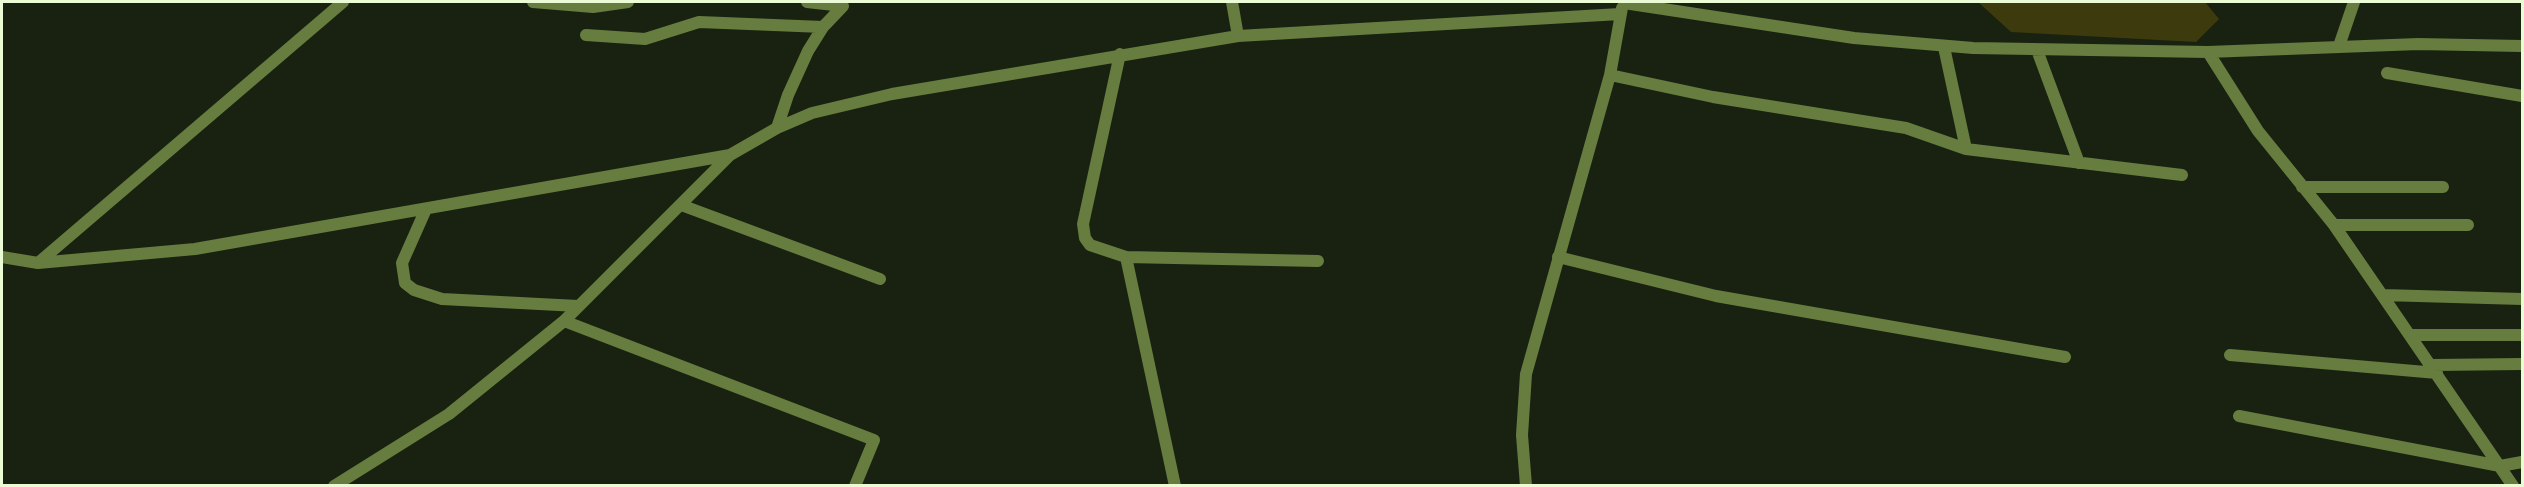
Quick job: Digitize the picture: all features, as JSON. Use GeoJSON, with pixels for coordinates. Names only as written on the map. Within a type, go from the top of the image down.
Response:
{"type":"FeatureCollection","features":[{"type":"Feature","properties":{"kind":"street"},"geometry":{"type":"LineString","coordinates":[[38,263],[343,2]]}},
{"type":"Feature","properties":{"kind":"street"},"geometry":{"type":"LineString","coordinates":[[533,2],[593,7],[628,2]]}},
{"type":"Feature","properties":{"kind":"street"},"geometry":{"type":"LineString","coordinates":[[807,2],[847,4]]}},
{"type":"Feature","properties":{"kind":"street"},"geometry":{"type":"LineString","coordinates":[[1232,2],[1238,36]]}},
{"type":"Feature","properties":{"kind":"street"},"geometry":{"type":"LineString","coordinates":[[2339,46],[2354,2]]}},
{"type":"Feature","properties":{"kind":"street"},"geometry":{"type":"LineString","coordinates":[[777,128],[796,74],[823,27],[847,4]]}},
{"type":"Feature","properties":{"kind":"street"},"geometry":{"type":"LineString","coordinates":[[1527,486],[1522,435],[1526,374],[1610,75],[1623,6]]}},
{"type":"Feature","properties":{"kind":"street"},"geometry":{"type":"LineString","coordinates":[[334,486],[449,414],[564,321],[730,155],[777,128],[812,113],[848,103],[1120,54],[1238,36],[1623,6],[1854,38],[1944,47],[2208,52],[2478,43],[2523,46]]}},
{"type":"Feature","properties":{"kind":"street"},"geometry":{"type":"LineString","coordinates":[[586,34],[645,39],[699,22],[823,27]]}},
{"type":"Feature","properties":{"kind":"street"},"geometry":{"type":"LineString","coordinates":[[1944,47],[1966,149]]}},
{"type":"Feature","properties":{"kind":"street"},"geometry":{"type":"LineString","coordinates":[[2037,50],[2079,163]]}},
{"type":"Feature","properties":{"kind":"street"},"geometry":{"type":"LineString","coordinates":[[2208,52],[2258,131],[2334,225],[2412,335],[2513,486]]}},
{"type":"Feature","properties":{"kind":"street"},"geometry":{"type":"LineString","coordinates":[[1120,54],[1083,224],[1085,238],[1090,245],[1102,252],[1126,257],[1318,261]]}},
{"type":"Feature","properties":{"kind":"street"},"geometry":{"type":"LineString","coordinates":[[2387,73],[2523,96]]}},
{"type":"Feature","properties":{"kind":"street"},"geometry":{"type":"LineString","coordinates":[[1610,75],[1713,97],[1906,128],[1966,149],[2182,175]]}},
{"type":"Feature","properties":{"kind":"street"},"geometry":{"type":"LineString","coordinates":[[2,257],[38,263],[195,249],[730,155]]}},
{"type":"Feature","properties":{"kind":"street"},"geometry":{"type":"LineString","coordinates":[[2302,187],[2443,188]]}},
{"type":"Feature","properties":{"kind":"street"},"geometry":{"type":"LineString","coordinates":[[681,205],[880,279]]}},
{"type":"Feature","properties":{"kind":"street"},"geometry":{"type":"LineString","coordinates":[[426,209],[402,263],[405,283],[414,290],[442,299],[578,306]]}},
{"type":"Feature","properties":{"kind":"street"},"geometry":{"type":"LineString","coordinates":[[2334,225],[2468,225]]}},
{"type":"Feature","properties":{"kind":"street"},"geometry":{"type":"LineString","coordinates":[[1126,257],[1175,486]]}},
{"type":"Feature","properties":{"kind":"street"},"geometry":{"type":"LineString","coordinates":[[1558,257],[1647,281],[1739,300],[2065,357]]}},
{"type":"Feature","properties":{"kind":"street"},"geometry":{"type":"LineString","coordinates":[[2383,295],[2523,299]]}},
{"type":"Feature","properties":{"kind":"street"},"geometry":{"type":"LineString","coordinates":[[564,321],[874,441],[855,486]]}},
{"type":"Feature","properties":{"kind":"street"},"geometry":{"type":"LineString","coordinates":[[2412,335],[2523,335]]}},
{"type":"Feature","properties":{"kind":"street"},"geometry":{"type":"LineString","coordinates":[[2230,355],[2435,369],[2523,364]]}},
{"type":"Feature","properties":{"kind":"street"},"geometry":{"type":"LineString","coordinates":[[2239,416],[2500,466],[2523,462]]}},
{"type":"Feature","properties":{"kind":"shaded area"},"geometry":{"type":"Polygon","coordinates":[[[1978,2],[2205,2],[2219,19],[2196,42],[2011,32],[1978,2]]]}}]}
